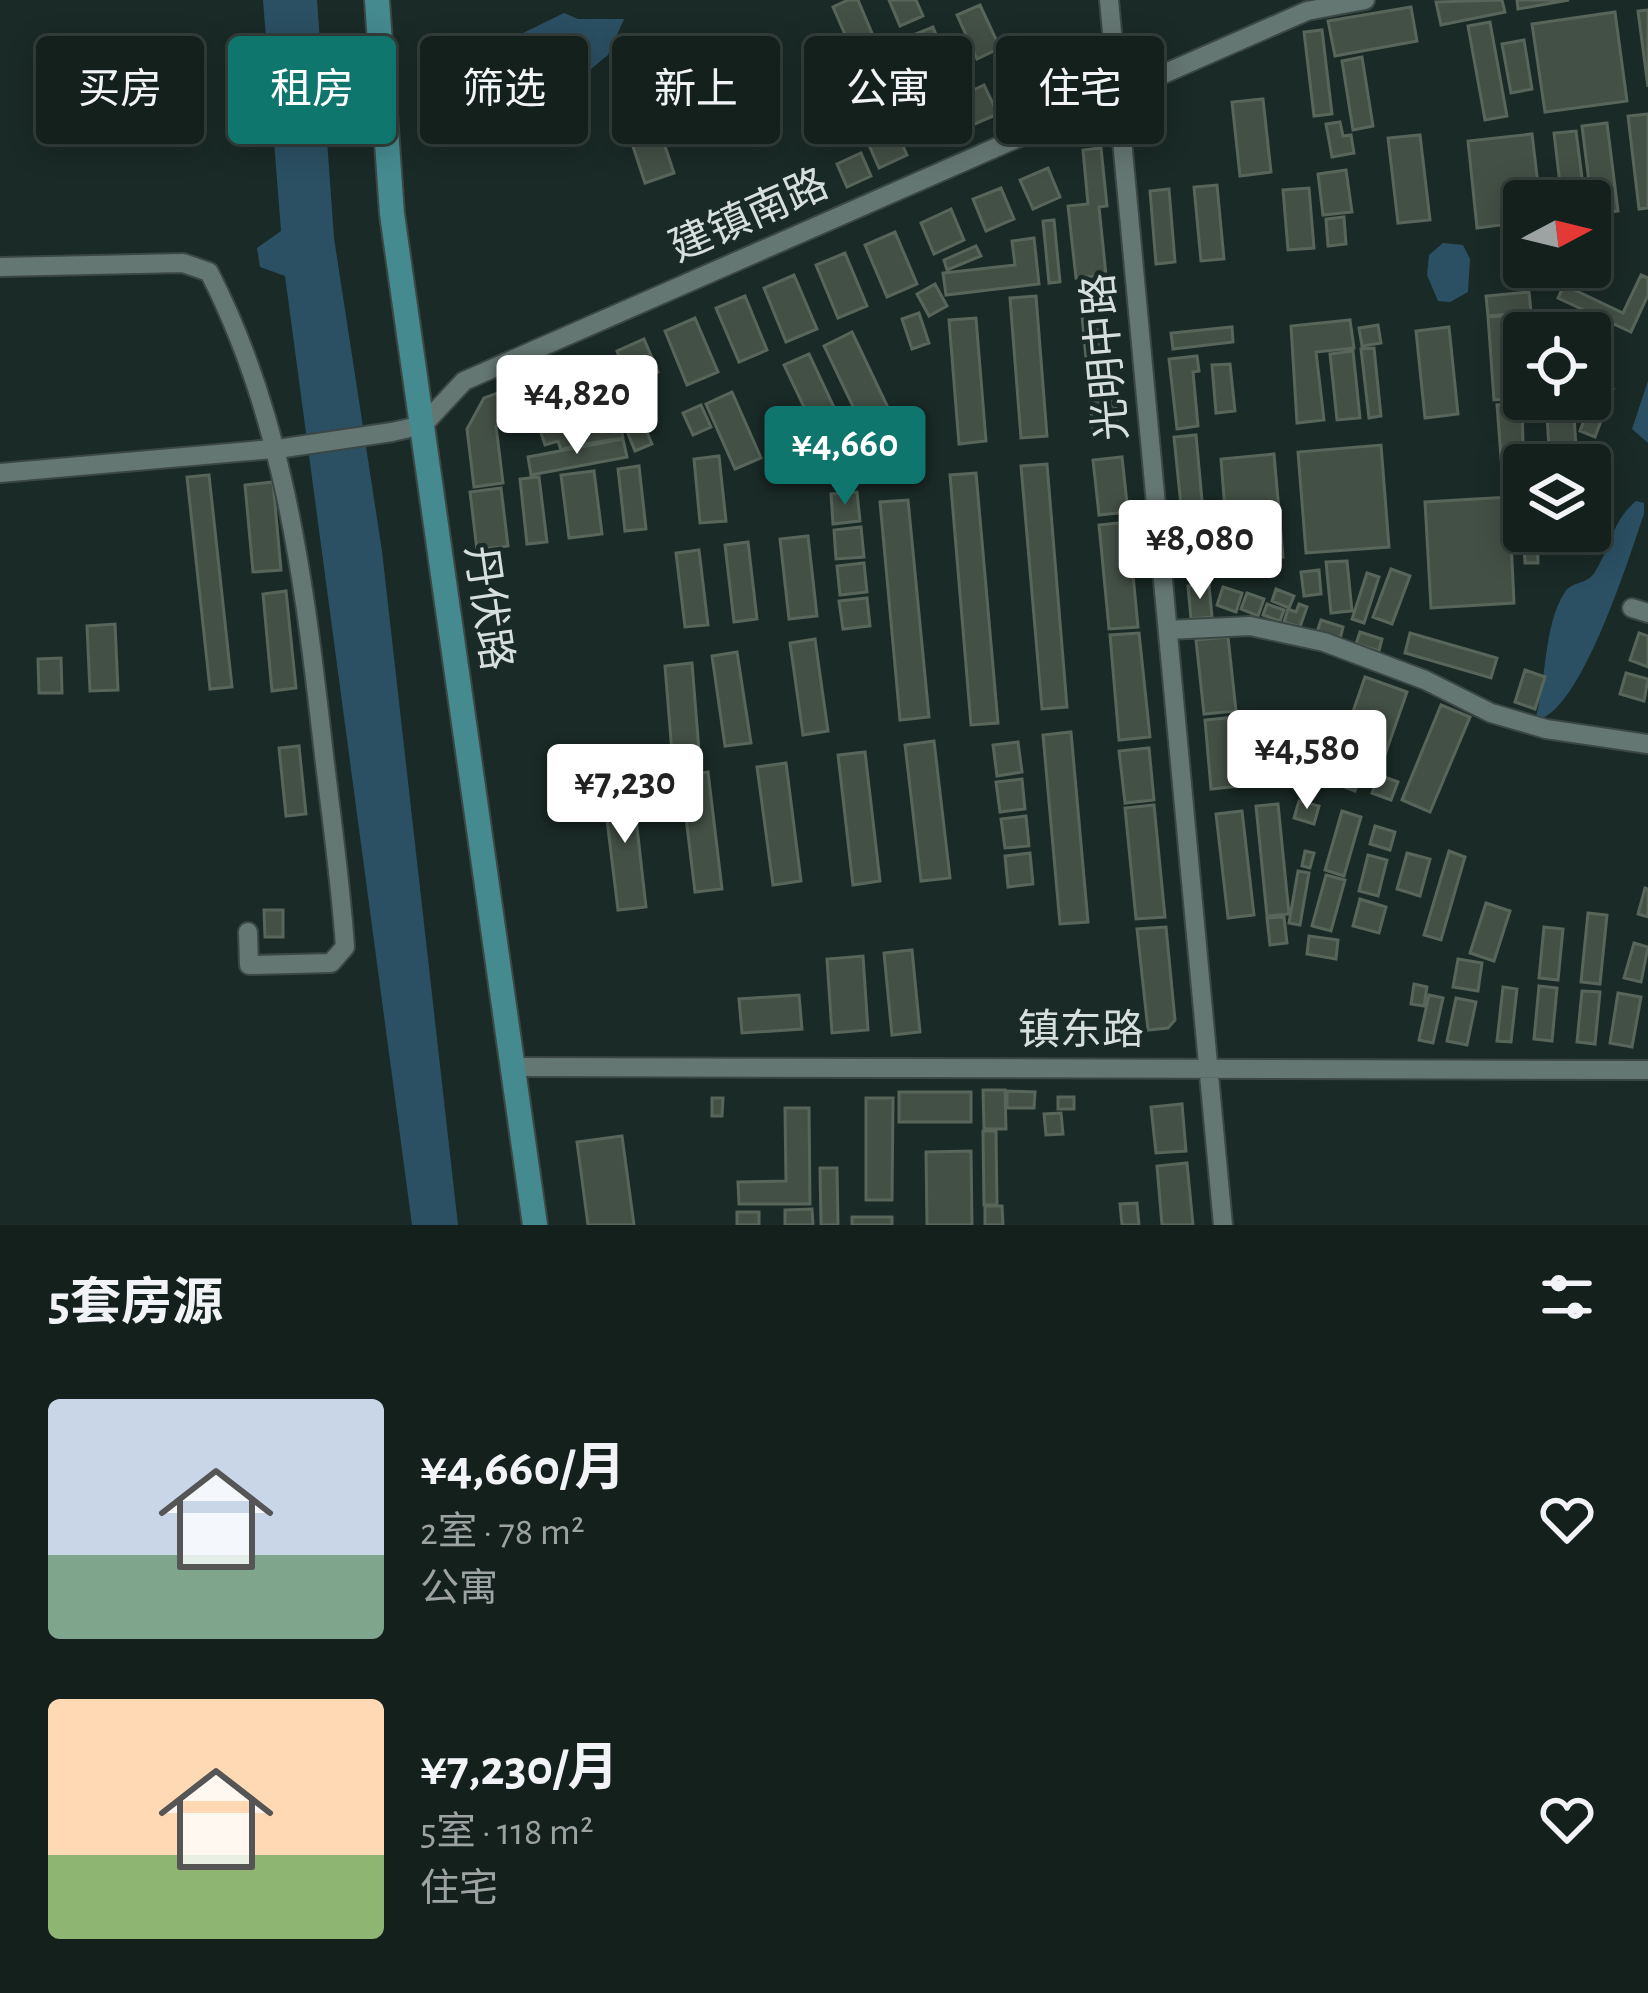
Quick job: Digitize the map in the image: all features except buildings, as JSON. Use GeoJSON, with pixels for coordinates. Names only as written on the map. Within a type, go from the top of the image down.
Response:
{"type":"FeatureCollection","features":[{"type":"Feature","properties":{"kind":"main road","name":"丹伏路"},"geometry":{"type":"LineString","coordinates":[[377,0],[392,214],[535,1225]]}},
{"type":"Feature","properties":{"kind":"street","name":"光明中路"},"geometry":{"type":"LineString","coordinates":[[1109,0],[1112,36]]}},
{"type":"Feature","properties":{"kind":"street","name":"建镇南路"},"geometry":{"type":"LineString","coordinates":[[1164,72],[1307,11],[1365,0]]}},
{"type":"Feature","properties":{"kind":"street","name":"建镇南路"},"geometry":{"type":"LineString","coordinates":[[423,425],[464,381],[1000,144]]}},
{"type":"Feature","properties":{"kind":"street","name":"光明中路"},"geometry":{"type":"LineString","coordinates":[[1122,144],[1223,1225]]}},
{"type":"Feature","properties":{"kind":"street"},"geometry":{"type":"LineString","coordinates":[[0,267],[183,263],[208,272],[244,341],[282,448],[307,601],[345,947],[331,963],[249,965],[248,932]]}},
{"type":"Feature","properties":{"kind":"street"},"geometry":{"type":"LineString","coordinates":[[0,473],[282,448],[423,425]]}},
{"type":"Feature","properties":{"kind":"street"},"geometry":{"type":"LineString","coordinates":[[1168,630],[1250,626],[1324,642],[1425,680],[1491,713],[1546,729],[1648,744]]}},
{"type":"Feature","properties":{"kind":"street","name":"镇东路"},"geometry":{"type":"LineString","coordinates":[[514,1067],[1648,1070]]}},
{"type":"Feature","properties":{"kind":"water"},"geometry":{"type":"Polygon","coordinates":[[[263,0],[317,0],[320,36],[266,36],[263,0]]]}},
{"type":"Feature","properties":{"kind":"water"},"geometry":{"type":"Polygon","coordinates":[[[564,13],[578,19],[624,19],[616,36],[612,36],[608,55],[591,69],[588,36],[513,36],[564,13]]]}},
{"type":"Feature","properties":{"kind":"water"},"geometry":{"type":"Polygon","coordinates":[[[274,144],[327,144],[334,238],[382,551],[458,1225],[412,1225],[285,276],[260,267],[257,248],[281,231],[274,144]]]}},
{"type":"Feature","properties":{"kind":"water"},"geometry":{"type":"Polygon","coordinates":[[[1443,243],[1463,245],[1470,259],[1468,292],[1450,302],[1438,301],[1427,275],[1429,255],[1443,243]]]}},
{"type":"Feature","properties":{"kind":"water"},"geometry":{"type":"Polygon","coordinates":[[[1648,381],[1648,443],[1632,429],[1648,381]]]}},
{"type":"Feature","properties":{"kind":"water"},"geometry":{"type":"Polygon","coordinates":[[[1636,501],[1644,503],[1601,631],[1569,692],[1552,712],[1535,720],[1558,605],[1568,589],[1595,572],[1604,552],[1611,552],[1611,538],[1636,501]]]}}]}
